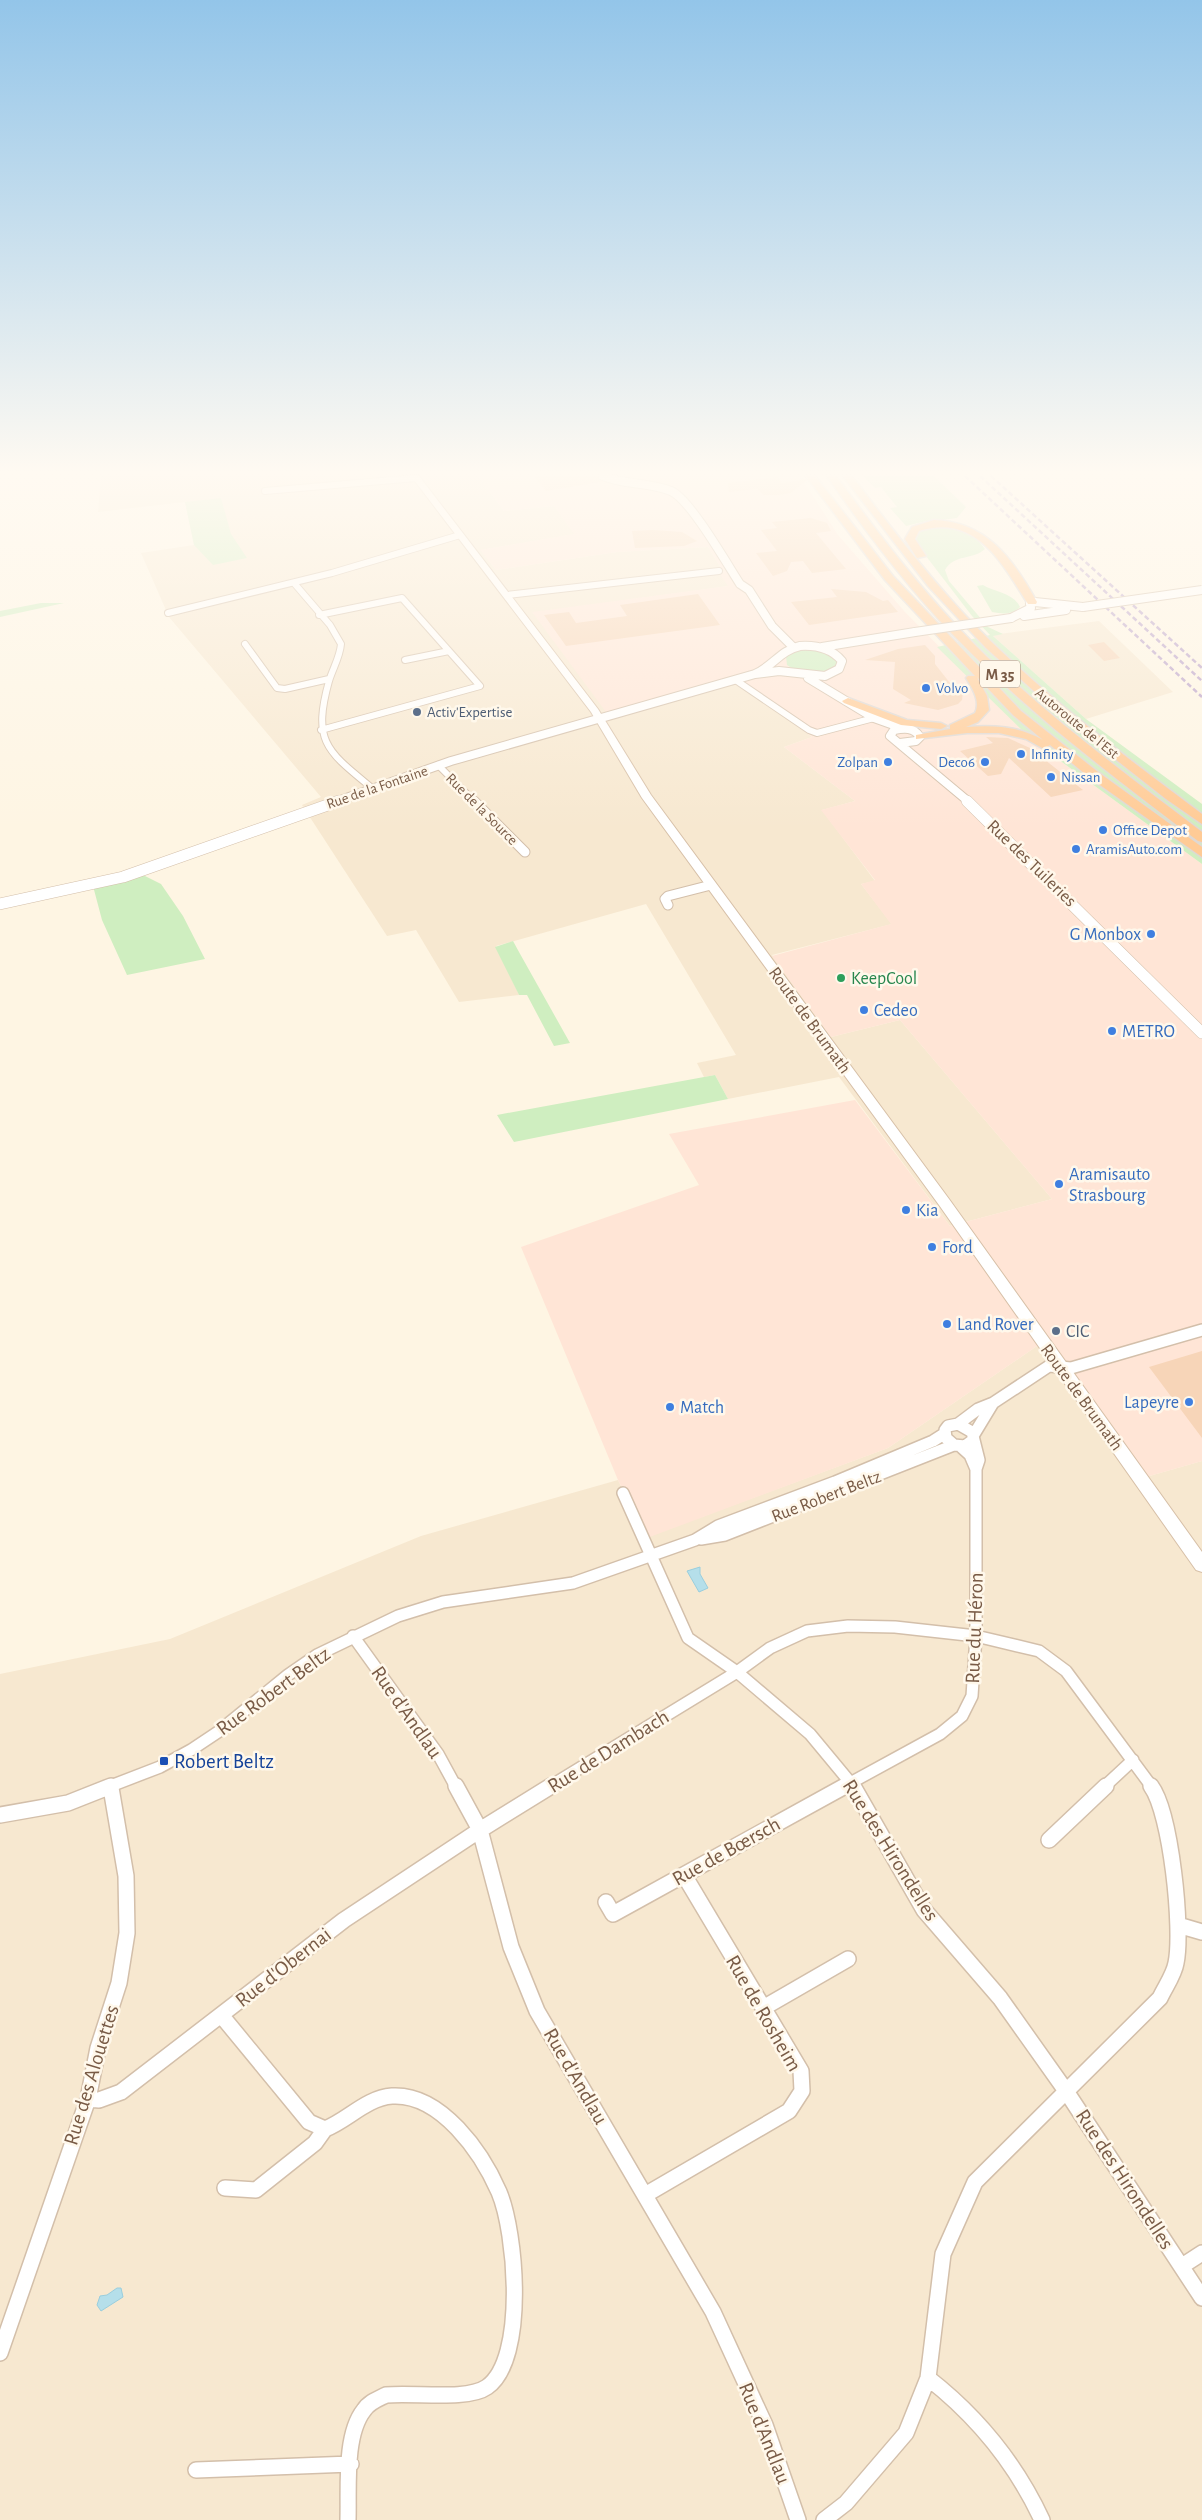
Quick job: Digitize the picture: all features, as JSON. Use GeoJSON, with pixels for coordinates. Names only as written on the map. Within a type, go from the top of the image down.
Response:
{"type":"FeatureCollection","features":[{"type":"Feature","properties":{"kind":"highway"},"geometry":{"type":"LineString","coordinates":[[904,594],[1017,713],[1113,789],[1202,853]]}},
{"type":"Feature","properties":{"kind":"highway","name":"Autoroute de l’Est"},"geometry":{"type":"LineString","coordinates":[[924,594],[968,644],[1014,687],[1087,750],[1202,838]]}},
{"type":"Feature","properties":{"kind":"highway","name":"Autoroute de l’Est"},"geometry":{"type":"LineString","coordinates":[[940,594],[1003,659],[1066,716],[1202,820]]}},
{"type":"Feature","properties":{"kind":"highway"},"geometry":{"type":"LineString","coordinates":[[1025,594],[1032,605]]}},
{"type":"Feature","properties":{"kind":"highway"},"geometry":{"type":"LineString","coordinates":[[917,736],[961,725],[980,714],[985,702],[980,690],[952,646]]}},
{"type":"Feature","properties":{"kind":"highway"},"geometry":{"type":"LineString","coordinates":[[848,702],[905,723],[937,726],[961,725]]}},
{"type":"Feature","properties":{"kind":"highway"},"geometry":{"type":"LineString","coordinates":[[917,736],[984,729],[1016,732],[1039,742],[1099,783],[1113,789]]}},
{"type":"Feature","properties":{"kind":"main road","name":"Route de Brumath"},"geometry":{"type":"LineString","coordinates":[[507,595],[600,719],[646,796],[809,1017],[1202,1565]]}},
{"type":"Feature","properties":{"kind":"street"},"geometry":{"type":"LineString","coordinates":[[168,613],[249,594]]}},
{"type":"Feature","properties":{"kind":"street"},"geometry":{"type":"LineString","coordinates":[[303,594],[330,625],[342,644],[329,679],[321,730],[322,740],[329,750],[372,788]]}},
{"type":"Feature","properties":{"kind":"street"},"geometry":{"type":"LineString","coordinates":[[507,595],[519,594]]}},
{"type":"Feature","properties":{"kind":"street"},"geometry":{"type":"LineString","coordinates":[[751,594],[772,626],[793,648],[854,643],[1011,618],[1053,608],[1083,607],[1177,594]]}},
{"type":"Feature","properties":{"kind":"street"},"geometry":{"type":"LineString","coordinates":[[319,614],[402,598],[480,686],[321,730]]}},
{"type":"Feature","properties":{"kind":"street"},"geometry":{"type":"LineString","coordinates":[[1011,618],[1032,605],[1045,601],[1053,608]]}},
{"type":"Feature","properties":{"kind":"street"},"geometry":{"type":"LineString","coordinates":[[1032,605],[1041,612]]}},
{"type":"Feature","properties":{"kind":"street"},"geometry":{"type":"LineString","coordinates":[[827,688],[829,675],[842,666],[840,657],[842,651],[854,643]]}},
{"type":"Feature","properties":{"kind":"street"},"geometry":{"type":"LineString","coordinates":[[245,644],[277,688],[285,689],[329,679]]}},
{"type":"Feature","properties":{"kind":"street"},"geometry":{"type":"LineString","coordinates":[[819,647],[833,652],[840,657]]}},
{"type":"Feature","properties":{"kind":"street","name":"Rue de la Fontaine"},"geometry":{"type":"LineString","coordinates":[[756,674],[777,660],[780,654],[793,648]]}},
{"type":"Feature","properties":{"kind":"street"},"geometry":{"type":"LineString","coordinates":[[405,660],[449,651]]}},
{"type":"Feature","properties":{"kind":"street","name":"Rue de la Fontaine"},"geometry":{"type":"LineString","coordinates":[[777,660],[780,666],[791,673]]}},
{"type":"Feature","properties":{"kind":"street","name":"Rue de la Fontaine"},"geometry":{"type":"LineString","coordinates":[[0,904],[123,877],[438,765],[756,674],[779,671],[805,677],[829,675]]}},
{"type":"Feature","properties":{"kind":"street","name":"Rue des Tuileries"},"geometry":{"type":"LineString","coordinates":[[805,677],[827,688],[877,720],[890,733],[893,740],[900,743],[914,757],[922,761],[971,804],[1052,882],[1202,1033]]}},
{"type":"Feature","properties":{"kind":"street"},"geometry":{"type":"LineString","coordinates":[[737,680],[809,730],[817,733],[877,720]]}},
{"type":"Feature","properties":{"kind":"street","name":"Rue des Tuileries"},"geometry":{"type":"LineString","coordinates":[[877,720],[902,728],[917,736]]}},
{"type":"Feature","properties":{"kind":"street"},"geometry":{"type":"LineString","coordinates":[[890,733],[902,728]]}},
{"type":"Feature","properties":{"kind":"street"},"geometry":{"type":"LineString","coordinates":[[900,743],[917,736],[922,761]]}},
{"type":"Feature","properties":{"kind":"street","name":"Rue de la Source"},"geometry":{"type":"LineString","coordinates":[[438,765],[525,852]]}},
{"type":"Feature","properties":{"kind":"street"},"geometry":{"type":"LineString","coordinates":[[668,905],[665,899],[668,896],[710,885]]}},
{"type":"Feature","properties":{"kind":"street","name":"Rue Robert Beltz"},"geometry":{"type":"LineString","coordinates":[[695,1540],[718,1526],[835,1482],[933,1441],[944,1434],[948,1426],[958,1424],[978,1409],[993,1403],[1049,1366],[1071,1368],[1202,1330]]}},
{"type":"Feature","properties":{"kind":"street","name":"Rue Robert Beltz"},"geometry":{"type":"LineString","coordinates":[[0,1815],[68,1803],[112,1788],[191,1750],[218,1732],[288,1675],[353,1636],[398,1616],[443,1602],[530,1591],[573,1582],[695,1540],[725,1535],[957,1446],[970,1444],[976,1428],[993,1403]]}},
{"type":"Feature","properties":{"kind":"street"},"geometry":{"type":"LineString","coordinates":[[958,1424],[969,1428],[973,1438]]}},
{"type":"Feature","properties":{"kind":"street"},"geometry":{"type":"LineString","coordinates":[[944,1434],[949,1442],[970,1455],[976,1469]]}},
{"type":"Feature","properties":{"kind":"street","name":"Rue du Héron"},"geometry":{"type":"LineString","coordinates":[[852,1782],[940,1734],[962,1716],[972,1696],[976,1636],[976,1469],[979,1460],[973,1438]]}},
{"type":"Feature","properties":{"kind":"street","name":"Rue des Hirondelles"},"geometry":{"type":"LineString","coordinates":[[623,1493],[688,1638],[737,1672],[810,1734],[852,1782],[924,1910],[1000,1998],[1066,2090],[1202,2298]]}},
{"type":"Feature","properties":{"kind":"street","name":"Rue de Dambach"},"geometry":{"type":"LineString","coordinates":[[480,1830],[737,1672],[770,1648],[807,1631],[826,1628],[895,1626],[976,1636],[1039,1651],[1066,1671],[1155,1790],[1168,1828],[1178,1925],[1176,1964],[1160,1998],[975,2182],[944,2254],[928,2378],[906,2433],[846,2503],[824,2520]]}},
{"type":"Feature","properties":{"kind":"street","name":"Rue d'Andlau"},"geometry":{"type":"LineString","coordinates":[[353,1636],[438,1754],[480,1830],[511,1947],[538,2011],[713,2312],[766,2425],[798,2520]]}},
{"type":"Feature","properties":{"kind":"street"},"geometry":{"type":"LineString","coordinates":[[1049,1840],[1133,1760]]}},
{"type":"Feature","properties":{"kind":"street","name":"Rue de Bœrsch"},"geometry":{"type":"LineString","coordinates":[[606,1902],[613,1914],[852,1782]]}},
{"type":"Feature","properties":{"kind":"street","name":"Rue des Alouettes"},"geometry":{"type":"LineString","coordinates":[[0,2353],[88,2099],[98,2048],[119,1983],[127,1933],[126,1876],[112,1788]]}},
{"type":"Feature","properties":{"kind":"street","name":"Rue d'Obernai"},"geometry":{"type":"LineString","coordinates":[[88,2099],[99,2100],[121,2092],[344,1920],[480,1830]]}},
{"type":"Feature","properties":{"kind":"street","name":"Rue de Rosheim"},"geometry":{"type":"LineString","coordinates":[[645,2195],[789,2111],[802,2091],[801,2070],[684,1875]]}},
{"type":"Feature","properties":{"kind":"street"},"geometry":{"type":"LineString","coordinates":[[1178,1925],[1202,1932]]}},
{"type":"Feature","properties":{"kind":"street"},"geometry":{"type":"LineString","coordinates":[[763,2008],[848,1960]]}},
{"type":"Feature","properties":{"kind":"street"},"geometry":{"type":"LineString","coordinates":[[221,2015],[309,2122],[325,2129]]}},
{"type":"Feature","properties":{"kind":"street"},"geometry":{"type":"LineString","coordinates":[[225,2188],[256,2190],[315,2143],[325,2129],[338,2124],[368,2103],[400,2095],[426,2101],[460,2130],[499,2193],[509,2235],[514,2297],[508,2356],[495,2382],[477,2392],[382,2395],[364,2408],[354,2433],[348,2520]]}},
{"type":"Feature","properties":{"kind":"street"},"geometry":{"type":"LineString","coordinates":[[1182,2266],[1202,2252]]}},
{"type":"Feature","properties":{"kind":"street"},"geometry":{"type":"LineString","coordinates":[[928,2378],[952,2395],[1005,2452],[1033,2500],[1042,2520]]}},
{"type":"Feature","properties":{"kind":"street"},"geometry":{"type":"LineString","coordinates":[[196,2470],[352,2464]]}},
{"type":"Feature","properties":{"kind":"shaded area"},"geometry":{"type":"Polygon","coordinates":[[[159,594],[674,594],[532,613],[730,678],[812,737],[784,747],[855,801],[822,810],[875,881],[861,884],[892,924],[772,955],[831,1037],[900,1020],[1052,1199],[950,1226],[839,1077],[728,1099],[715,1075],[704,1077],[697,1063],[736,1055],[646,904],[496,946],[519,995],[459,1002],[416,930],[387,936],[302,805],[321,797],[169,617],[159,594]]]}},
{"type":"Feature","properties":{"kind":"shaded area"},"geometry":{"type":"Polygon","coordinates":[[[671,594],[889,594],[1033,741],[1202,864],[1202,1461],[1146,1477],[1037,1346],[888,1448],[647,1538],[618,1480],[521,1247],[699,1185],[669,1134],[855,1100],[950,1226],[1052,1199],[900,1020],[831,1037],[772,956],[891,924],[861,884],[875,880],[821,810],[855,801],[784,747],[812,737],[730,678],[606,712],[532,612],[671,594]]]}},
{"type":"Feature","properties":{"kind":"shaded area"},"geometry":{"type":"Polygon","coordinates":[[[1099,621],[1173,692],[1086,719],[992,635],[1099,621]]]}},
{"type":"Feature","properties":{"kind":"shaded area"},"geometry":{"type":"Polygon","coordinates":[[[1037,1346],[1146,1477],[1202,1461],[1202,2520],[0,2520],[0,1674],[170,1639],[421,1536],[618,1480],[647,1537],[888,1448],[1037,1346]]]}},
{"type":"Feature","properties":{"kind":"green space"},"geometry":{"type":"Polygon","coordinates":[[[955,594],[960,594],[988,627],[1003,634],[993,636],[1086,719],[1202,804],[1202,864],[1033,741],[937,647],[990,635],[955,594]]]}},
{"type":"Feature","properties":{"kind":"green space"},"geometry":{"type":"Polygon","coordinates":[[[981,594],[1003,594],[1017,602],[1020,607],[1007,613],[992,612],[981,594]]]}},
{"type":"Feature","properties":{"kind":"green space"},"geometry":{"type":"Polygon","coordinates":[[[41,603],[64,603],[0,617],[0,611],[41,603]]]}},
{"type":"Feature","properties":{"kind":"green space"},"geometry":{"type":"Polygon","coordinates":[[[805,648],[828,651],[838,662],[836,666],[812,673],[799,671],[787,665],[786,656],[790,652],[805,648]]]}},
{"type":"Feature","properties":{"kind":"green space"},"geometry":{"type":"Polygon","coordinates":[[[143,875],[161,884],[183,916],[205,959],[127,975],[102,920],[93,886],[143,875]]]}},
{"type":"Feature","properties":{"kind":"green space"},"geometry":{"type":"Polygon","coordinates":[[[513,941],[570,1043],[554,1046],[527,995],[519,995],[495,947],[513,941]]]}},
{"type":"Feature","properties":{"kind":"green space"},"geometry":{"type":"Polygon","coordinates":[[[715,1075],[728,1099],[514,1142],[497,1115],[715,1075]]]}},
{"type":"Feature","properties":{"kind":"water"},"geometry":{"type":"Polygon","coordinates":[[[700,1567],[700,1574],[708,1588],[699,1592],[687,1571],[700,1567]]]}},
{"type":"Feature","properties":{"kind":"water"},"geometry":{"type":"Polygon","coordinates":[[[117,2288],[121,2288],[123,2297],[101,2311],[97,2305],[100,2296],[107,2295],[117,2288]]]}},
{"type":"Feature","properties":{"kind":"building"},"geometry":{"type":"Polygon","coordinates":[[[698,594],[720,625],[566,646],[544,615],[569,612],[576,623],[627,616],[620,605],[698,594]]]}},
{"type":"Feature","properties":{"kind":"building"},"geometry":{"type":"Polygon","coordinates":[[[834,594],[869,594],[883,601],[888,600],[898,612],[809,625],[791,602],[837,597],[834,594]]]}},
{"type":"Feature","properties":{"kind":"building"},"geometry":{"type":"Polygon","coordinates":[[[1104,642],[1120,658],[1104,661],[1088,645],[1104,642]]]}},
{"type":"Feature","properties":{"kind":"building","name":"Volvo"},"geometry":{"type":"Polygon","coordinates":[[[925,645],[935,656],[935,664],[954,688],[960,687],[963,691],[962,700],[958,704],[938,710],[904,703],[911,700],[893,689],[895,662],[865,660],[898,649],[925,645]]]}},
{"type":"Feature","properties":{"kind":"building"},"geometry":{"type":"Polygon","coordinates":[[[986,737],[1008,738],[1030,748],[1083,790],[1051,797],[1009,758],[1001,774],[988,776],[960,751],[993,743],[986,737]]]}},
{"type":"Feature","properties":{"kind":"building","name":"Lapeyre"},"geometry":{"type":"Polygon","coordinates":[[[1202,1351],[1202,1438],[1149,1367],[1202,1351]]]}},
{"type":"Feature","properties":{"kind":"railway"},"geometry":{"type":"LineString","coordinates":[[1091,594],[1202,697]]}},
{"type":"Feature","properties":{"kind":"railway"},"geometry":{"type":"LineString","coordinates":[[1107,594],[1202,681]]}},
{"type":"Feature","properties":{"kind":"railway"},"geometry":{"type":"LineString","coordinates":[[1120,594],[1202,668]]}},
{"type":"Feature","properties":{"kind":"place","name":"Volvo"},"geometry":{"type":"Point","coordinates":[926,688]}},
{"type":"Feature","properties":{"kind":"place","name":"Activ'Expertise"},"geometry":{"type":"Point","coordinates":[417,712]}},
{"type":"Feature","properties":{"kind":"place","name":"Infinity"},"geometry":{"type":"Point","coordinates":[1021,754]}},
{"type":"Feature","properties":{"kind":"place","name":"Zolpan"},"geometry":{"type":"Point","coordinates":[888,762]}},
{"type":"Feature","properties":{"kind":"place","name":"Deco6"},"geometry":{"type":"Point","coordinates":[985,762]}},
{"type":"Feature","properties":{"kind":"place","name":"Nissan"},"geometry":{"type":"Point","coordinates":[1051,777]}},
{"type":"Feature","properties":{"kind":"place","name":"Office Depot"},"geometry":{"type":"Point","coordinates":[1103,830]}},
{"type":"Feature","properties":{"kind":"place","name":"AramisAuto.com"},"geometry":{"type":"Point","coordinates":[1076,849]}},
{"type":"Feature","properties":{"kind":"place","name":"G Monbox"},"geometry":{"type":"Point","coordinates":[1151,934]}},
{"type":"Feature","properties":{"kind":"place","name":"KeepCool"},"geometry":{"type":"Point","coordinates":[841,978]}},
{"type":"Feature","properties":{"kind":"place","name":"Cedeo"},"geometry":{"type":"Point","coordinates":[864,1010]}},
{"type":"Feature","properties":{"kind":"place","name":"METRO"},"geometry":{"type":"Point","coordinates":[1112,1031]}},
{"type":"Feature","properties":{"kind":"place","name":"Aramisauto Strasbourg"},"geometry":{"type":"Point","coordinates":[1059,1184]}},
{"type":"Feature","properties":{"kind":"place","name":"Kia"},"geometry":{"type":"Point","coordinates":[906,1210]}},
{"type":"Feature","properties":{"kind":"place","name":"Ford"},"geometry":{"type":"Point","coordinates":[932,1247]}},
{"type":"Feature","properties":{"kind":"place","name":"Land Rover"},"geometry":{"type":"Point","coordinates":[947,1324]}},
{"type":"Feature","properties":{"kind":"place","name":"CIC"},"geometry":{"type":"Point","coordinates":[1056,1331]}},
{"type":"Feature","properties":{"kind":"place","name":"Lapeyre"},"geometry":{"type":"Point","coordinates":[1189,1402]}},
{"type":"Feature","properties":{"kind":"place","name":"Match"},"geometry":{"type":"Point","coordinates":[670,1407]}},
{"type":"Feature","properties":{"kind":"place","name":"Robert Beltz"},"geometry":{"type":"Point","coordinates":[164,1761]}}]}
